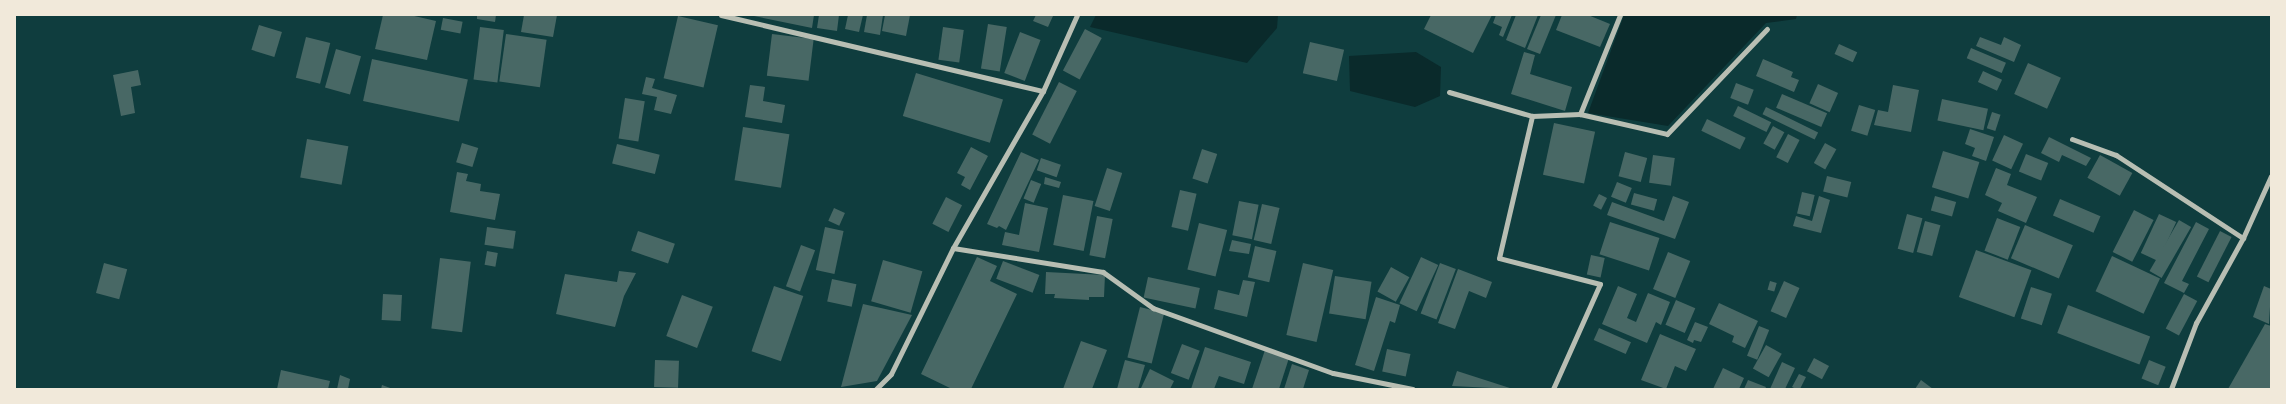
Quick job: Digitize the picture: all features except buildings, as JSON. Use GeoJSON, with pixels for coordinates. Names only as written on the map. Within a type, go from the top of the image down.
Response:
{"type":"FeatureCollection","features":[{"type":"Feature","properties":{"kind":"street"},"geometry":{"type":"LineString","coordinates":[[721,15],[1043,91]]}},
{"type":"Feature","properties":{"kind":"street"},"geometry":{"type":"LineString","coordinates":[[876,389],[891,374],[953,248],[1043,91],[1077,15]]}},
{"type":"Feature","properties":{"kind":"street"},"geometry":{"type":"LineString","coordinates":[[1580,114],[1620,15]]}},
{"type":"Feature","properties":{"kind":"street"},"geometry":{"type":"LineString","coordinates":[[1449,92],[1532,116],[1580,114],[1667,134],[1767,29]]}},
{"type":"Feature","properties":{"kind":"street"},"geometry":{"type":"LineString","coordinates":[[1532,116],[1499,258],[1600,284],[1553,389]]}},
{"type":"Feature","properties":{"kind":"street"},"geometry":{"type":"LineString","coordinates":[[2072,139],[2116,156],[2243,238]]}},
{"type":"Feature","properties":{"kind":"street"},"geometry":{"type":"LineString","coordinates":[[2172,389],[2196,323],[2243,238],[2271,176]]}},
{"type":"Feature","properties":{"kind":"street"},"geometry":{"type":"LineString","coordinates":[[953,248],[1103,272],[1153,308],[1333,373],[1412,389]]}},
{"type":"Feature","properties":{"kind":"water"},"geometry":{"type":"Polygon","coordinates":[[[1096,15],[1278,15],[1277,28],[1247,63],[1090,27],[1096,15]]]}},
{"type":"Feature","properties":{"kind":"water"},"geometry":{"type":"Polygon","coordinates":[[[1624,15],[1797,15],[1796,19],[1766,23],[1668,126],[1588,113],[1624,15]]]}},
{"type":"Feature","properties":{"kind":"water"},"geometry":{"type":"Polygon","coordinates":[[[1416,52],[1441,67],[1440,96],[1415,107],[1350,91],[1349,56],[1416,52]]]}}]}
